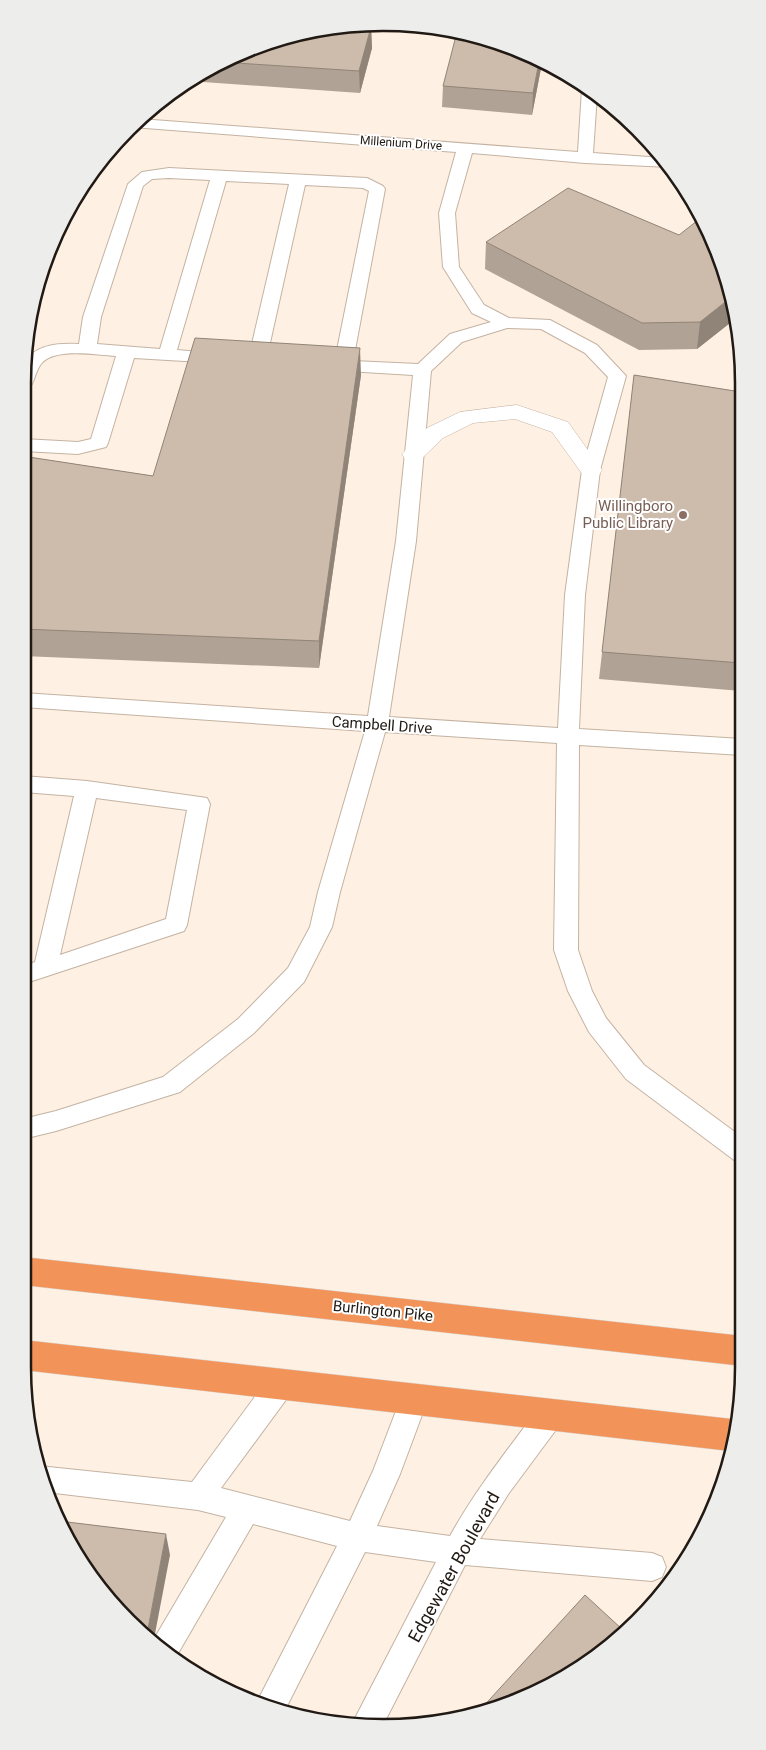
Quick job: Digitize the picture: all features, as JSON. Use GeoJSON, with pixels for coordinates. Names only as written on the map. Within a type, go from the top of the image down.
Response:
{"type":"FeatureCollection","features":[{"type":"Feature","properties":{"kind":"highway","name":"Burlington Pike"},"geometry":{"type":"LineString","coordinates":[[31,1272],[735,1350]]}},
{"type":"Feature","properties":{"kind":"highway"},"geometry":{"type":"LineString","coordinates":[[31,1356],[728,1435]]}},
{"type":"Feature","properties":{"kind":"street"},"geometry":{"type":"LineString","coordinates":[[413,454],[435,433],[468,417],[517,412],[560,427],[591,470]]}},
{"type":"Feature","properties":{"kind":"lane"},"geometry":{"type":"LineString","coordinates":[[585,158],[589,99]]}},
{"type":"Feature","properties":{"kind":"lane","name":"Millenium Drive"},"geometry":{"type":"LineString","coordinates":[[146,124],[657,162]]}},
{"type":"Feature","properties":{"kind":"lane"},"geometry":{"type":"LineString","coordinates":[[465,148],[447,213],[451,267],[478,309],[506,323]]}},
{"type":"Feature","properties":{"kind":"lane"},"geometry":{"type":"LineString","coordinates":[[87,349],[92,317],[136,184],[148,175],[169,173],[367,183],[377,189],[343,366]]}},
{"type":"Feature","properties":{"kind":"lane"},"geometry":{"type":"LineString","coordinates":[[167,355],[220,176]]}},
{"type":"Feature","properties":{"kind":"lane"},"geometry":{"type":"LineString","coordinates":[[257,361],[298,180]]}},
{"type":"Feature","properties":{"kind":"lane"},"geometry":{"type":"LineString","coordinates":[[31,1127],[56,1121],[171,1085],[246,1026],[296,975],[321,927],[329,892],[377,725],[406,541],[422,370],[456,338],[506,323],[544,324],[591,349],[617,376],[591,470],[575,595],[570,665],[568,737],[566,950],[580,991],[597,1026],[635,1072],[735,1146]]}},
{"type":"Feature","properties":{"kind":"lane"},"geometry":{"type":"LineString","coordinates":[[32,363],[52,349],[87,349],[276,362]]}},
{"type":"Feature","properties":{"kind":"lane"},"geometry":{"type":"LineString","coordinates":[[31,445],[78,448],[99,443],[126,353]]}},
{"type":"Feature","properties":{"kind":"lane"},"geometry":{"type":"LineString","coordinates":[[315,364],[422,370]]}},
{"type":"Feature","properties":{"kind":"lane","name":"Campbell Drive"},"geometry":{"type":"LineString","coordinates":[[31,701],[377,725],[735,747]]}},
{"type":"Feature","properties":{"kind":"lane"},"geometry":{"type":"LineString","coordinates":[[31,785],[87,788],[199,804],[176,925],[31,973]]}},
{"type":"Feature","properties":{"kind":"lane"},"geometry":{"type":"LineString","coordinates":[[45,969],[87,788]]}},
{"type":"Feature","properties":{"kind":"lane"},"geometry":{"type":"LineString","coordinates":[[198,1496],[281,1384]]}},
{"type":"Feature","properties":{"kind":"lane"},"geometry":{"type":"LineString","coordinates":[[273,1701],[357,1537],[386,1474],[414,1399]]}},
{"type":"Feature","properties":{"kind":"lane","name":"Edgewater Boulevard"},"geometry":{"type":"LineString","coordinates":[[370,1718],[394,1677],[483,1506],[551,1414]]}},
{"type":"Feature","properties":{"kind":"lane"},"geometry":{"type":"LineString","coordinates":[[50,1479],[198,1496],[357,1537],[459,1550],[652,1567]]}},
{"type":"Feature","properties":{"kind":"lane"},"geometry":{"type":"LineString","coordinates":[[167,1644],[248,1508]]}},
{"type":"Feature","properties":{"kind":"building"},"geometry":{"type":"Polygon","coordinates":[[[370,32],[359,71],[237,63],[292,43],[337,34],[370,32]]]}},
{"type":"Feature","properties":{"kind":"building"},"geometry":{"type":"Polygon","coordinates":[[[455,39],[496,50],[538,67],[533,93],[443,86],[455,39]]]}},
{"type":"Feature","properties":{"kind":"building"},"geometry":{"type":"Polygon","coordinates":[[[568,188],[679,235],[696,222],[708,248],[725,302],[700,322],[642,323],[486,242],[568,188]]]}},
{"type":"Feature","properties":{"kind":"building"},"geometry":{"type":"Polygon","coordinates":[[[195,338],[360,348],[319,641],[31,629],[31,457],[153,476],[195,338]]]}},
{"type":"Feature","properties":{"kind":"building"},"geometry":{"type":"Polygon","coordinates":[[[634,375],[735,391],[735,663],[602,652],[634,375]]]}},
{"type":"Feature","properties":{"kind":"building"},"geometry":{"type":"Polygon","coordinates":[[[68,1522],[166,1534],[148,1628],[134,1616],[104,1581],[78,1543],[68,1522]]]}},
{"type":"Feature","properties":{"kind":"building"},"geometry":{"type":"Polygon","coordinates":[[[585,1595],[620,1627],[597,1646],[559,1672],[518,1692],[486,1703],[585,1595]]]}},
{"type":"Feature","properties":{"kind":"place","name":"Willingboro Public Library"},"geometry":{"type":"Point","coordinates":[683,515]}}]}
